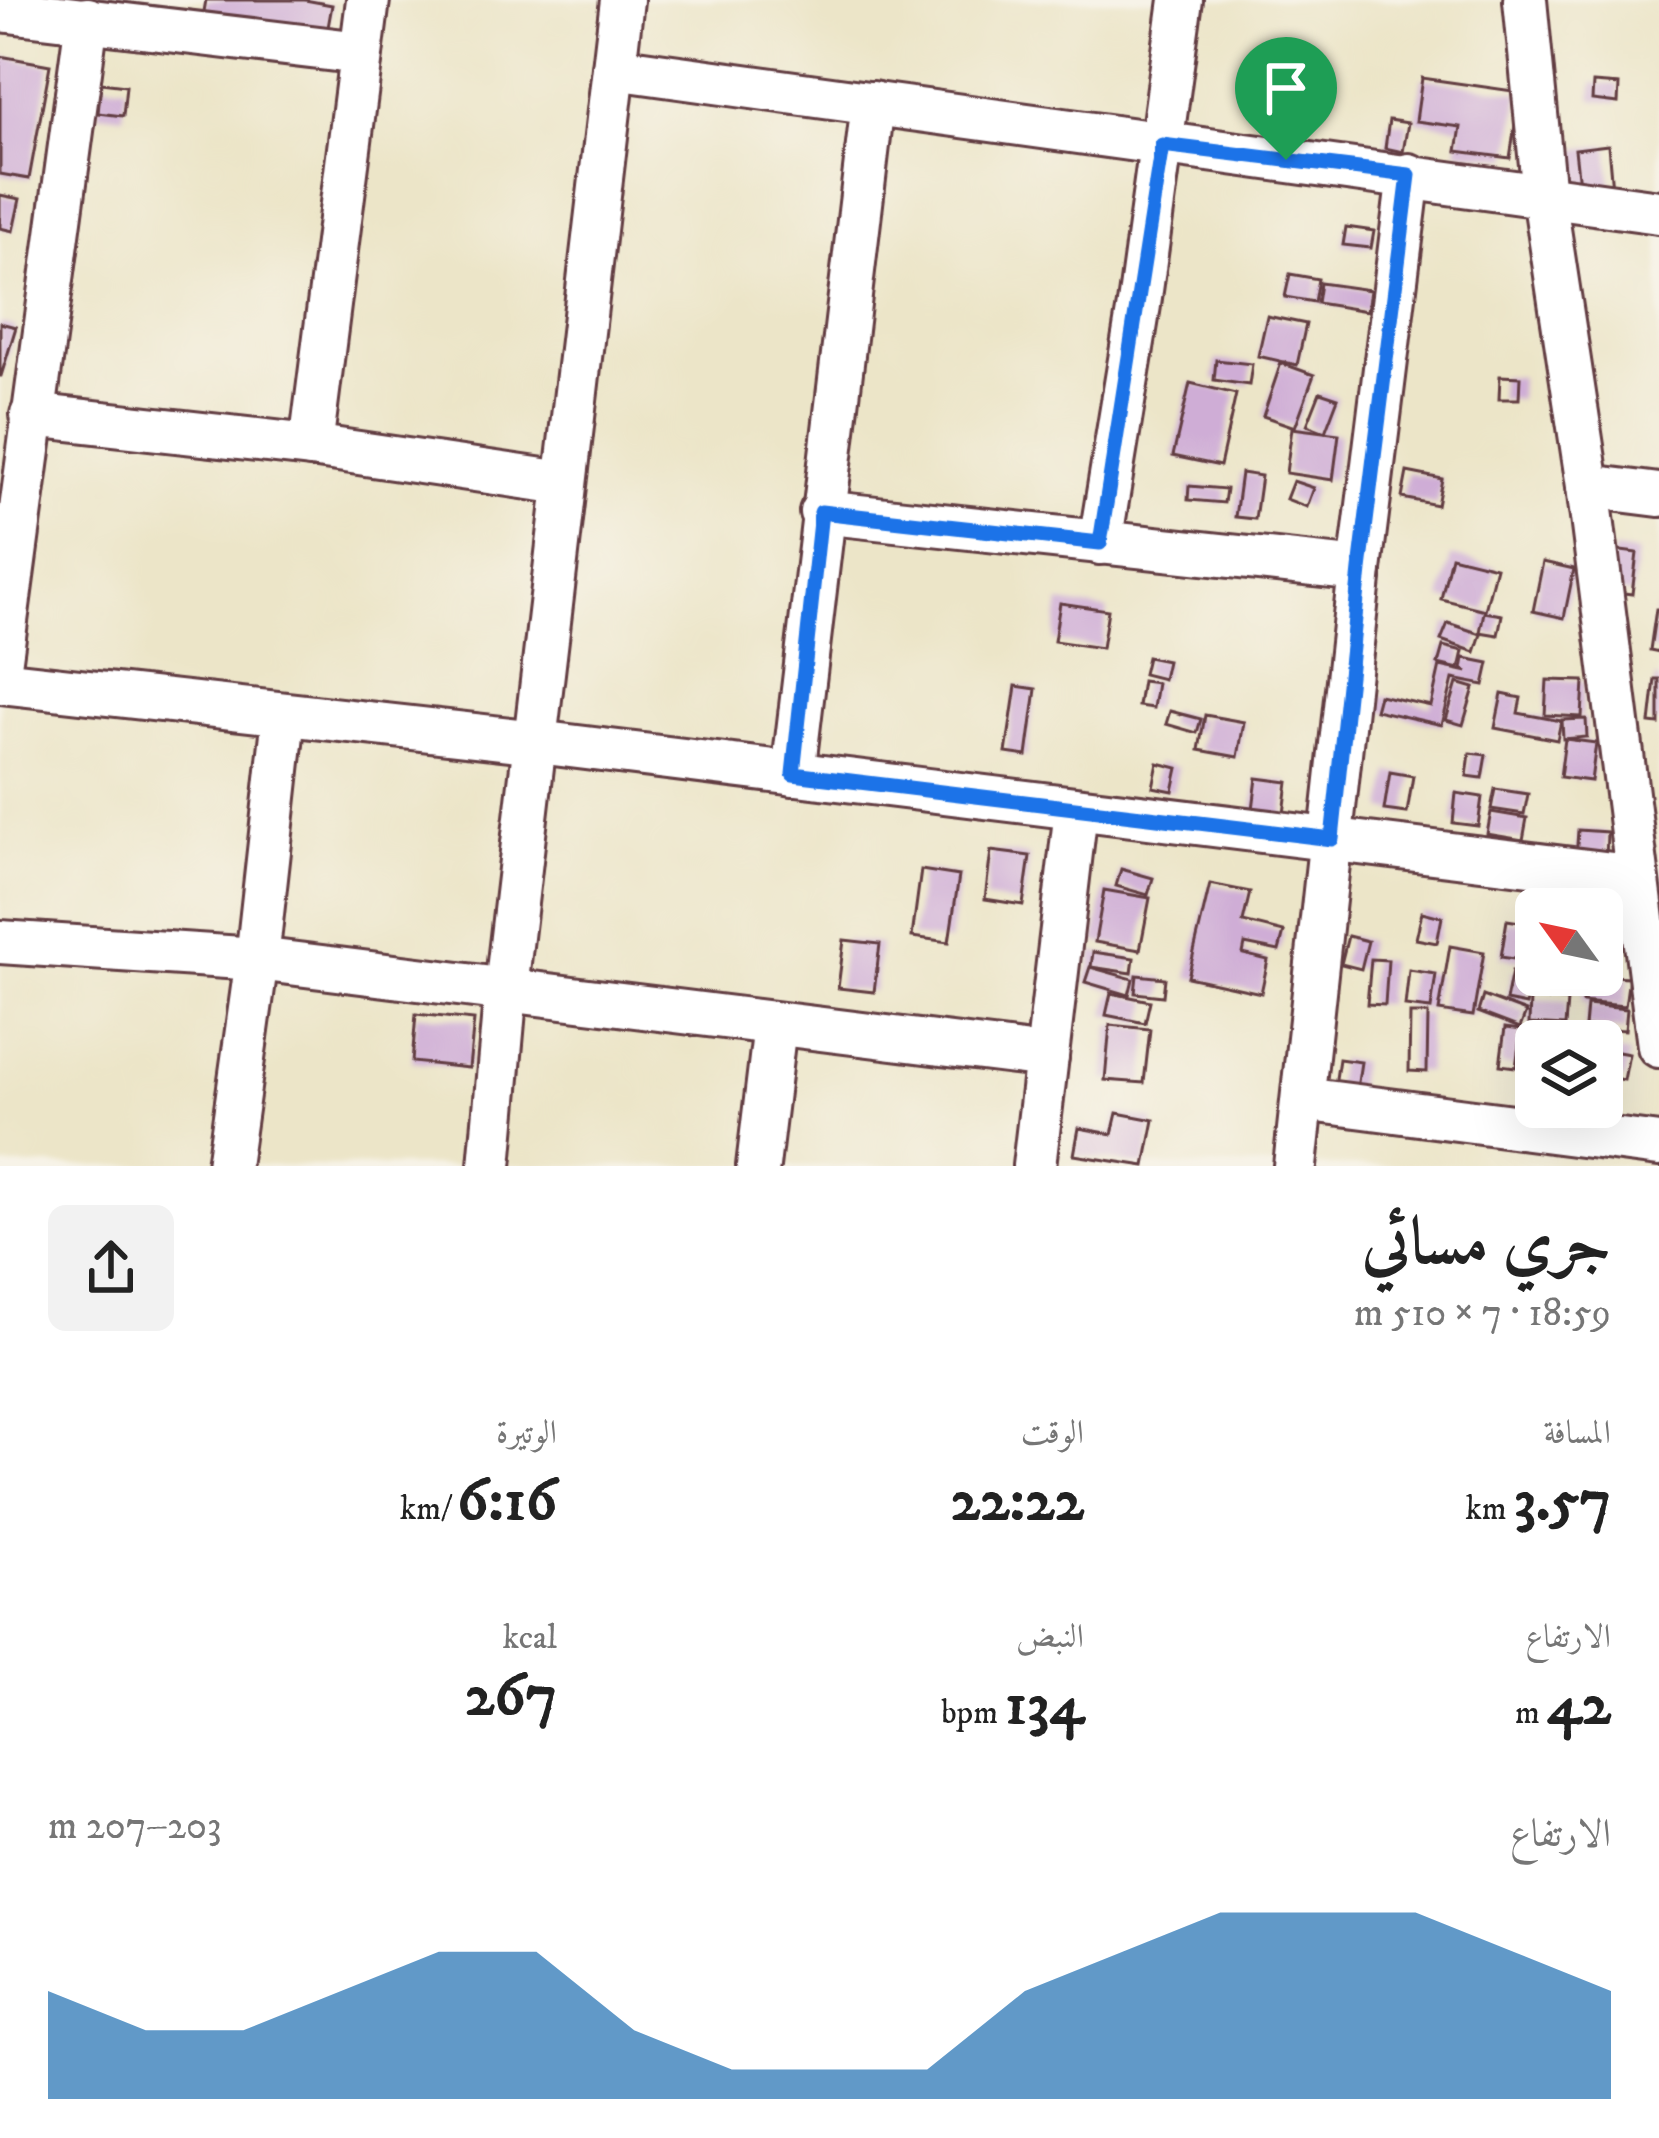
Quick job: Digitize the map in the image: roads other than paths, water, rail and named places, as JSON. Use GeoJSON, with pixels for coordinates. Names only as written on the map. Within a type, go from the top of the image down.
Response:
{"type":"FeatureCollection","features":[{"type":"Feature","properties":{"kind":"street"},"geometry":{"type":"LineString","coordinates":[[310,446],[368,0]]}},
{"type":"Feature","properties":{"kind":"street"},"geometry":{"type":"LineString","coordinates":[[490,1166],[506,988],[622,0]]}},
{"type":"Feature","properties":{"kind":"street"},"geometry":{"type":"LineString","coordinates":[[1100,543],[1181,0]]}},
{"type":"Feature","properties":{"kind":"street"},"geometry":{"type":"LineString","coordinates":[[1525,0],[1544,196],[1588,486],[1639,750],[1637,877],[1659,1046]]}},
{"type":"Feature","properties":{"kind":"street"},"geometry":{"type":"LineString","coordinates":[[0,10],[361,53]]}},
{"type":"Feature","properties":{"kind":"street"},"geometry":{"type":"LineString","coordinates":[[0,666],[87,19]]}},
{"type":"Feature","properties":{"kind":"street"},"geometry":{"type":"LineString","coordinates":[[614,68],[1659,212]]}},
{"type":"Feature","properties":{"kind":"street"},"geometry":{"type":"LineString","coordinates":[[793,774],[873,103]]}},
{"type":"Feature","properties":{"kind":"street"},"geometry":{"type":"LineString","coordinates":[[1295,1166],[1409,175]]}},
{"type":"Feature","properties":{"kind":"street"},"geometry":{"type":"LineString","coordinates":[[32,416],[310,446],[564,483]]}},
{"type":"Feature","properties":{"kind":"street"},"geometry":{"type":"LineString","coordinates":[[1588,486],[1659,495]]}},
{"type":"Feature","properties":{"kind":"street"},"geometry":{"type":"LineString","coordinates":[[821,512],[1360,570]]}},
{"type":"Feature","properties":{"kind":"street"},"geometry":{"type":"LineString","coordinates":[[0,682],[537,742],[1637,877]]}},
{"type":"Feature","properties":{"kind":"street"},"geometry":{"type":"LineString","coordinates":[[228,1166],[284,716]]}},
{"type":"Feature","properties":{"kind":"street"},"geometry":{"type":"LineString","coordinates":[[1034,1166],[1076,810]]}},
{"type":"Feature","properties":{"kind":"street"},"geometry":{"type":"LineString","coordinates":[[0,942],[257,959],[1047,1057]]}},
{"type":"Feature","properties":{"kind":"street"},"geometry":{"type":"LineString","coordinates":[[758,1166],[775,1025]]}},
{"type":"Feature","properties":{"kind":"street"},"geometry":{"type":"LineString","coordinates":[[1303,1099],[1659,1145]]}}]}
